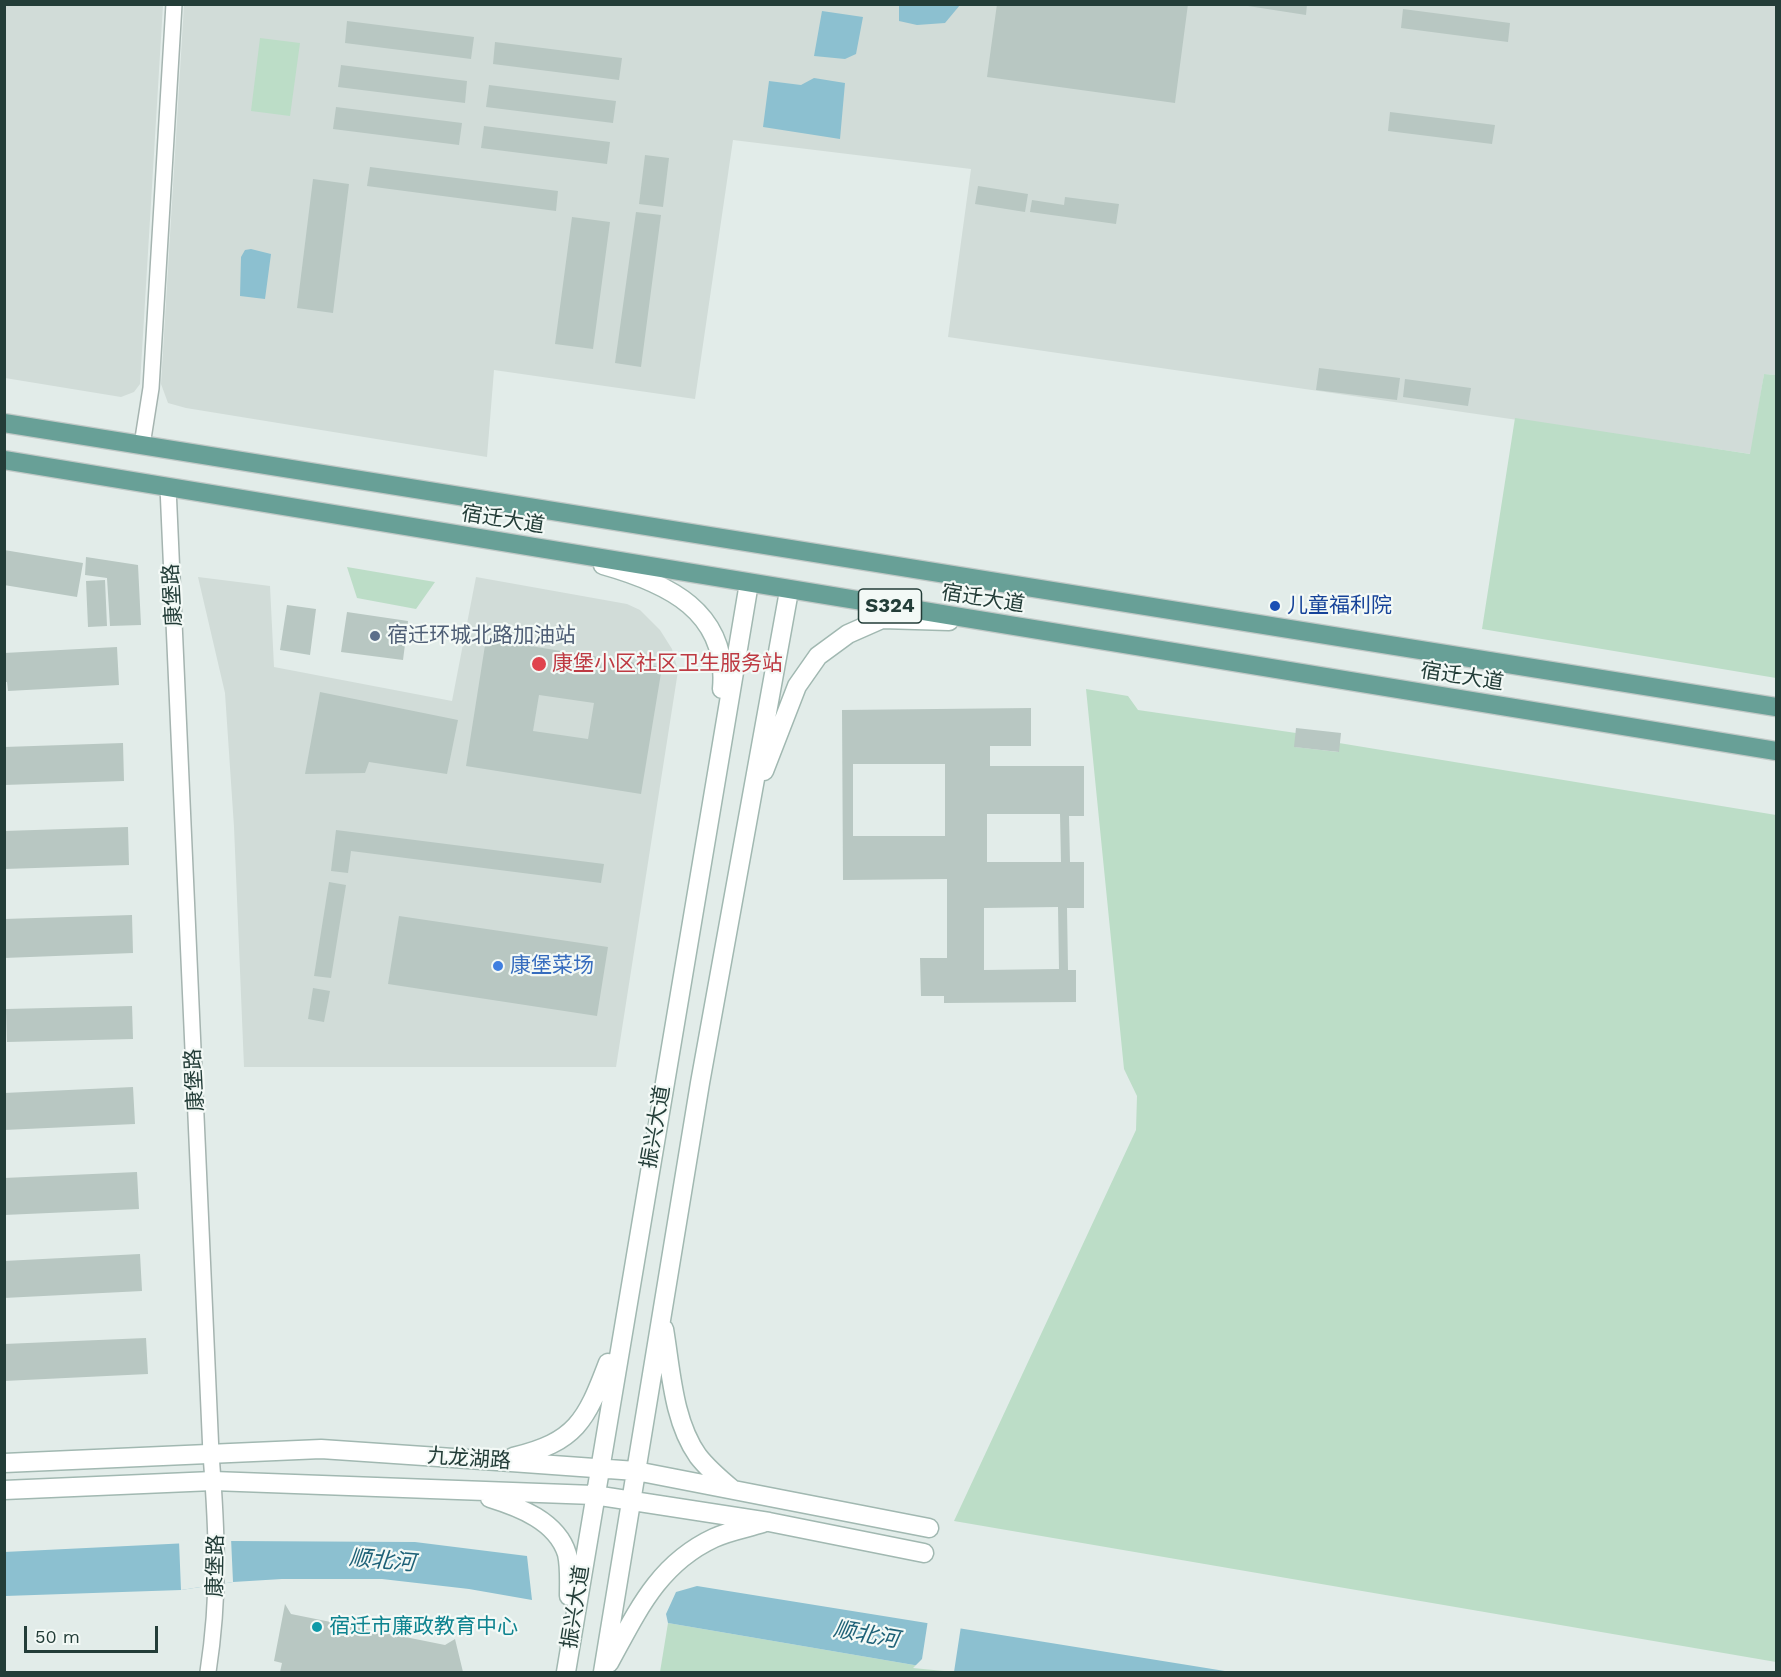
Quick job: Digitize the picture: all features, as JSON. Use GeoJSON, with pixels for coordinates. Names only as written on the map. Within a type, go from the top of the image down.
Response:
{"type":"FeatureCollection","features":[{"type":"Feature","properties":{"kind":"main road","name":"宿迁大道"},"geometry":{"type":"LineString","coordinates":[[4,423],[1776,707]]}},
{"type":"Feature","properties":{"kind":"main road","name":"宿迁大道"},"geometry":{"type":"LineString","coordinates":[[4,460],[1776,752]]}},
{"type":"Feature","properties":{"kind":"main road"},"geometry":{"type":"LineString","coordinates":[[546,549],[629,572],[674,591],[693,606],[708,624],[722,660],[722,684],[711,806]]}},
{"type":"Feature","properties":{"kind":"main road","name":"振兴大道"},"geometry":{"type":"LineString","coordinates":[[566,1672],[598,1468],[749,583]]}},
{"type":"Feature","properties":{"kind":"main road","name":"振兴大道"},"geometry":{"type":"LineString","coordinates":[[603,1672],[745,821],[789,591]]}},
{"type":"Feature","properties":{"kind":"main road"},"geometry":{"type":"LineString","coordinates":[[745,821],[797,686],[818,656],[848,634],[882,619],[986,622]]}},
{"type":"Feature","properties":{"kind":"main road"},"geometry":{"type":"LineString","coordinates":[[662,1314],[675,1393],[684,1429],[697,1455],[733,1490]]}},
{"type":"Feature","properties":{"kind":"main road"},"geometry":{"type":"LineString","coordinates":[[497,1461],[538,1451],[561,1440],[580,1424],[592,1405],[624,1319]]}},
{"type":"Feature","properties":{"kind":"main road","name":"九龙湖路"},"geometry":{"type":"LineString","coordinates":[[4,1462],[321,1449],[598,1468],[636,1471],[929,1528]]}},
{"type":"Feature","properties":{"kind":"main road","name":"九龙湖路"},"geometry":{"type":"LineString","coordinates":[[4,1490],[213,1481],[594,1495],[632,1499],[769,1522],[924,1553]]}},
{"type":"Feature","properties":{"kind":"main road"},"geometry":{"type":"LineString","coordinates":[[465,1491],[516,1506],[555,1533],[567,1560],[570,1643]]}},
{"type":"Feature","properties":{"kind":"main road"},"geometry":{"type":"LineString","coordinates":[[603,1672],[648,1592],[668,1570],[693,1549],[716,1537],[769,1522]]}},
{"type":"Feature","properties":{"kind":"street"},"geometry":{"type":"LineString","coordinates":[[142,445],[151,388],[174,4]]}},
{"type":"Feature","properties":{"kind":"street","name":"康堡路"},"geometry":{"type":"LineString","coordinates":[[168,487],[213,1481],[218,1542],[217,1592],[208,1672]]}},
{"type":"Feature","properties":{"kind":"shaded area"},"geometry":{"type":"Polygon","coordinates":[[[4,5],[163,5],[140,384],[134,392],[121,397],[5,378],[4,5]]]}},
{"type":"Feature","properties":{"kind":"shaded area"},"geometry":{"type":"Polygon","coordinates":[[[184,5],[1776,5],[1776,375],[1764,374],[1751,454],[948,337],[971,169],[733,140],[695,399],[494,370],[487,457],[186,408],[168,403],[161,384],[184,5]]]}},
{"type":"Feature","properties":{"kind":"shaded area"},"geometry":{"type":"Polygon","coordinates":[[[198,577],[270,586],[274,667],[452,701],[476,577],[627,604],[640,610],[660,630],[672,649],[678,671],[616,1067],[244,1067],[234,827],[225,693],[198,577]]]}},
{"type":"Feature","properties":{"kind":"green space"},"geometry":{"type":"Polygon","coordinates":[[[260,38],[300,43],[290,116],[251,111],[260,38]]]}},
{"type":"Feature","properties":{"kind":"green space"},"geometry":{"type":"Polygon","coordinates":[[[1764,374],[1776,375],[1776,678],[1482,629],[1515,418],[1750,454],[1764,374]]]}},
{"type":"Feature","properties":{"kind":"green space"},"geometry":{"type":"Polygon","coordinates":[[[347,567],[435,582],[416,609],[357,598],[347,567]]]}},
{"type":"Feature","properties":{"kind":"green space"},"geometry":{"type":"Polygon","coordinates":[[[1086,689],[1128,696],[1138,710],[1296,733],[1295,747],[1338,752],[1339,743],[1776,815],[1776,1662],[954,1521],[1136,1130],[1137,1096],[1124,1069],[1086,689]]]}},
{"type":"Feature","properties":{"kind":"green space"},"geometry":{"type":"Polygon","coordinates":[[[668,1623],[955,1672],[660,1672],[668,1623]]]}},
{"type":"Feature","properties":{"kind":"water"},"geometry":{"type":"Polygon","coordinates":[[[899,4],[960,5],[945,23],[917,25],[899,21],[899,4]]]}},
{"type":"Feature","properties":{"kind":"water"},"geometry":{"type":"Polygon","coordinates":[[[822,11],[863,17],[856,54],[845,59],[814,56],[822,11]]]}},
{"type":"Feature","properties":{"kind":"water"},"geometry":{"type":"Polygon","coordinates":[[[814,78],[845,83],[840,139],[763,127],[769,81],[801,85],[814,78]]]}},
{"type":"Feature","properties":{"kind":"water"},"geometry":{"type":"Polygon","coordinates":[[[251,249],[271,254],[265,299],[240,296],[241,257],[245,250],[251,249]]]}},
{"type":"Feature","properties":{"kind":"water","name":"顺北河"},"geometry":{"type":"Polygon","coordinates":[[[230,1541],[415,1542],[527,1556],[532,1600],[469,1589],[382,1579],[282,1579],[233,1582],[181,1590],[5,1596],[4,1552],[230,1541]]]}},
{"type":"Feature","properties":{"kind":"water","name":"顺北河"},"geometry":{"type":"Polygon","coordinates":[[[697,1586],[1231,1672],[955,1672],[668,1623],[666,1614],[676,1592],[697,1586]]]}},
{"type":"Feature","properties":{"kind":"pier"},"geometry":{"type":"Polygon","coordinates":[[[231,1538],[233,1582],[181,1590],[179,1541],[231,1538]]]}},
{"type":"Feature","properties":{"kind":"pier"},"geometry":{"type":"Polygon","coordinates":[[[928,1620],[961,1626],[954,1672],[913,1668],[922,1659],[928,1620]]]}},
{"type":"Feature","properties":{"kind":"building"},"geometry":{"type":"Polygon","coordinates":[[[997,4],[1188,4],[1175,103],[987,77],[997,4]]]}},
{"type":"Feature","properties":{"kind":"building"},"geometry":{"type":"Polygon","coordinates":[[[1235,4],[1307,4],[1306,15],[1235,4]]]}},
{"type":"Feature","properties":{"kind":"building"},"geometry":{"type":"Polygon","coordinates":[[[1403,9],[1510,23],[1508,42],[1401,28],[1403,9]]]}},
{"type":"Feature","properties":{"kind":"building"},"geometry":{"type":"Polygon","coordinates":[[[347,21],[474,37],[471,59],[345,43],[347,21]]]}},
{"type":"Feature","properties":{"kind":"building"},"geometry":{"type":"Polygon","coordinates":[[[495,42],[622,58],[619,80],[493,64],[495,42]]]}},
{"type":"Feature","properties":{"kind":"building"},"geometry":{"type":"Polygon","coordinates":[[[341,65],[467,81],[465,103],[338,87],[341,65]]]}},
{"type":"Feature","properties":{"kind":"building"},"geometry":{"type":"Polygon","coordinates":[[[489,85],[616,101],[613,123],[486,107],[489,85]]]}},
{"type":"Feature","properties":{"kind":"building"},"geometry":{"type":"Polygon","coordinates":[[[336,107],[462,123],[459,145],[333,129],[336,107]]]}},
{"type":"Feature","properties":{"kind":"building"},"geometry":{"type":"Polygon","coordinates":[[[1390,112],[1495,125],[1492,144],[1388,131],[1390,112]]]}},
{"type":"Feature","properties":{"kind":"building"},"geometry":{"type":"Polygon","coordinates":[[[484,126],[610,142],[607,164],[481,148],[484,126]]]}},
{"type":"Feature","properties":{"kind":"building"},"geometry":{"type":"Polygon","coordinates":[[[645,155],[669,158],[663,207],[639,204],[645,155]]]}},
{"type":"Feature","properties":{"kind":"building"},"geometry":{"type":"Polygon","coordinates":[[[370,167],[558,191],[556,211],[367,186],[370,167]]]}},
{"type":"Feature","properties":{"kind":"building"},"geometry":{"type":"Polygon","coordinates":[[[313,179],[349,184],[333,313],[297,308],[313,179]]]}},
{"type":"Feature","properties":{"kind":"building"},"geometry":{"type":"Polygon","coordinates":[[[978,186],[1028,194],[1025,212],[975,204],[978,186]]]}},
{"type":"Feature","properties":{"kind":"building"},"geometry":{"type":"Polygon","coordinates":[[[1065,197],[1119,204],[1116,224],[1030,212],[1032,200],[1064,205],[1065,197]]]}},
{"type":"Feature","properties":{"kind":"building"},"geometry":{"type":"Polygon","coordinates":[[[636,212],[661,215],[641,367],[615,363],[636,212]]]}},
{"type":"Feature","properties":{"kind":"building"},"geometry":{"type":"Polygon","coordinates":[[[572,217],[610,222],[593,349],[555,344],[572,217]]]}},
{"type":"Feature","properties":{"kind":"building"},"geometry":{"type":"Polygon","coordinates":[[[1319,368],[1400,378],[1397,400],[1316,390],[1319,368]]]}},
{"type":"Feature","properties":{"kind":"building"},"geometry":{"type":"Polygon","coordinates":[[[1405,379],[1471,388],[1468,406],[1403,397],[1405,379]]]}},
{"type":"Feature","properties":{"kind":"building"},"geometry":{"type":"Polygon","coordinates":[[[4,550],[83,563],[77,597],[4,585],[4,550]]]}},
{"type":"Feature","properties":{"kind":"building"},"geometry":{"type":"Polygon","coordinates":[[[86,557],[138,565],[141,625],[110,626],[107,578],[85,575],[86,557]]]}},
{"type":"Feature","properties":{"kind":"building"},"geometry":{"type":"Polygon","coordinates":[[[105,580],[107,626],[88,627],[86,581],[105,580]]]}},
{"type":"Feature","properties":{"kind":"building"},"geometry":{"type":"Polygon","coordinates":[[[287,605],[316,609],[310,655],[280,650],[287,605]]]}},
{"type":"Feature","properties":{"kind":"building","name":"宿迁环城北路加油站"},"geometry":{"type":"Polygon","coordinates":[[[347,612],[408,621],[403,660],[341,652],[347,612]]]}},
{"type":"Feature","properties":{"kind":"building"},"geometry":{"type":"Polygon","coordinates":[[[486,639],[662,667],[641,794],[466,766],[486,639]],[[539,695],[533,731],[588,739],[594,703],[539,695]]]}},
{"type":"Feature","properties":{"kind":"building"},"geometry":{"type":"Polygon","coordinates":[[[117,647],[119,685],[8,691],[7,682],[4,682],[4,653],[117,647]]]}},
{"type":"Feature","properties":{"kind":"building"},"geometry":{"type":"Polygon","coordinates":[[[320,692],[458,720],[447,774],[369,762],[365,773],[305,774],[320,692]]]}},
{"type":"Feature","properties":{"kind":"building"},"geometry":{"type":"Polygon","coordinates":[[[1031,708],[1031,746],[990,746],[990,766],[1084,766],[1084,816],[1069,816],[1070,862],[1084,862],[1084,908],[1067,908],[1068,970],[1076,970],[1076,1002],[944,1003],[944,996],[921,996],[920,958],[947,958],[947,879],[843,880],[842,710],[1031,708]],[[853,764],[853,836],[945,836],[945,764],[853,764]],[[987,814],[987,862],[1061,862],[1060,814],[987,814]],[[1058,907],[984,908],[984,970],[1059,969],[1058,907]]]}},
{"type":"Feature","properties":{"kind":"building"},"geometry":{"type":"Polygon","coordinates":[[[1296,728],[1341,733],[1339,752],[1294,747],[1296,728]]]}},
{"type":"Feature","properties":{"kind":"building"},"geometry":{"type":"Polygon","coordinates":[[[123,743],[124,781],[4,785],[4,747],[123,743]]]}},
{"type":"Feature","properties":{"kind":"building"},"geometry":{"type":"Polygon","coordinates":[[[128,827],[129,865],[4,869],[4,831],[128,827]]]}},
{"type":"Feature","properties":{"kind":"building"},"geometry":{"type":"Polygon","coordinates":[[[336,830],[604,864],[601,883],[351,851],[348,873],[331,871],[336,830]]]}},
{"type":"Feature","properties":{"kind":"building"},"geometry":{"type":"Polygon","coordinates":[[[329,882],[346,885],[331,978],[314,976],[329,882]]]}},
{"type":"Feature","properties":{"kind":"building"},"geometry":{"type":"Polygon","coordinates":[[[132,915],[133,953],[4,958],[4,919],[132,915]]]}},
{"type":"Feature","properties":{"kind":"building","name":"康堡菜场"},"geometry":{"type":"Polygon","coordinates":[[[399,916],[608,947],[597,1016],[388,984],[399,916]]]}},
{"type":"Feature","properties":{"kind":"building"},"geometry":{"type":"Polygon","coordinates":[[[313,988],[330,991],[324,1022],[308,1019],[313,988]]]}},
{"type":"Feature","properties":{"kind":"building"},"geometry":{"type":"Polygon","coordinates":[[[132,1006],[133,1039],[7,1042],[6,1009],[132,1006]]]}},
{"type":"Feature","properties":{"kind":"building"},"geometry":{"type":"Polygon","coordinates":[[[133,1087],[135,1124],[4,1130],[4,1093],[133,1087]]]}},
{"type":"Feature","properties":{"kind":"building"},"geometry":{"type":"Polygon","coordinates":[[[137,1172],[139,1209],[4,1215],[4,1178],[137,1172]]]}},
{"type":"Feature","properties":{"kind":"building"},"geometry":{"type":"Polygon","coordinates":[[[140,1254],[142,1291],[4,1298],[4,1261],[140,1254]]]}},
{"type":"Feature","properties":{"kind":"building"},"geometry":{"type":"Polygon","coordinates":[[[146,1338],[148,1374],[4,1381],[4,1344],[146,1338]]]}},
{"type":"Feature","properties":{"kind":"building","name":"宿迁市廉政教育中心"},"geometry":{"type":"Polygon","coordinates":[[[285,1604],[291,1614],[445,1645],[455,1639],[463,1672],[280,1672],[282,1663],[274,1661],[285,1604]]]}},
{"type":"Feature","properties":{"kind":"place","name":"儿童福利院"},"geometry":{"type":"Point","coordinates":[1275,606]}},
{"type":"Feature","properties":{"kind":"place","name":"宿迁环城北路加油站"},"geometry":{"type":"Point","coordinates":[375,636]}},
{"type":"Feature","properties":{"kind":"place","name":"康堡小区社区卫生服务站"},"geometry":{"type":"Point","coordinates":[539,664]}},
{"type":"Feature","properties":{"kind":"place","name":"康堡菜场"},"geometry":{"type":"Point","coordinates":[498,966]}},
{"type":"Feature","properties":{"kind":"place","name":"宿迁市廉政教育中心"},"geometry":{"type":"Point","coordinates":[317,1627]}}]}
